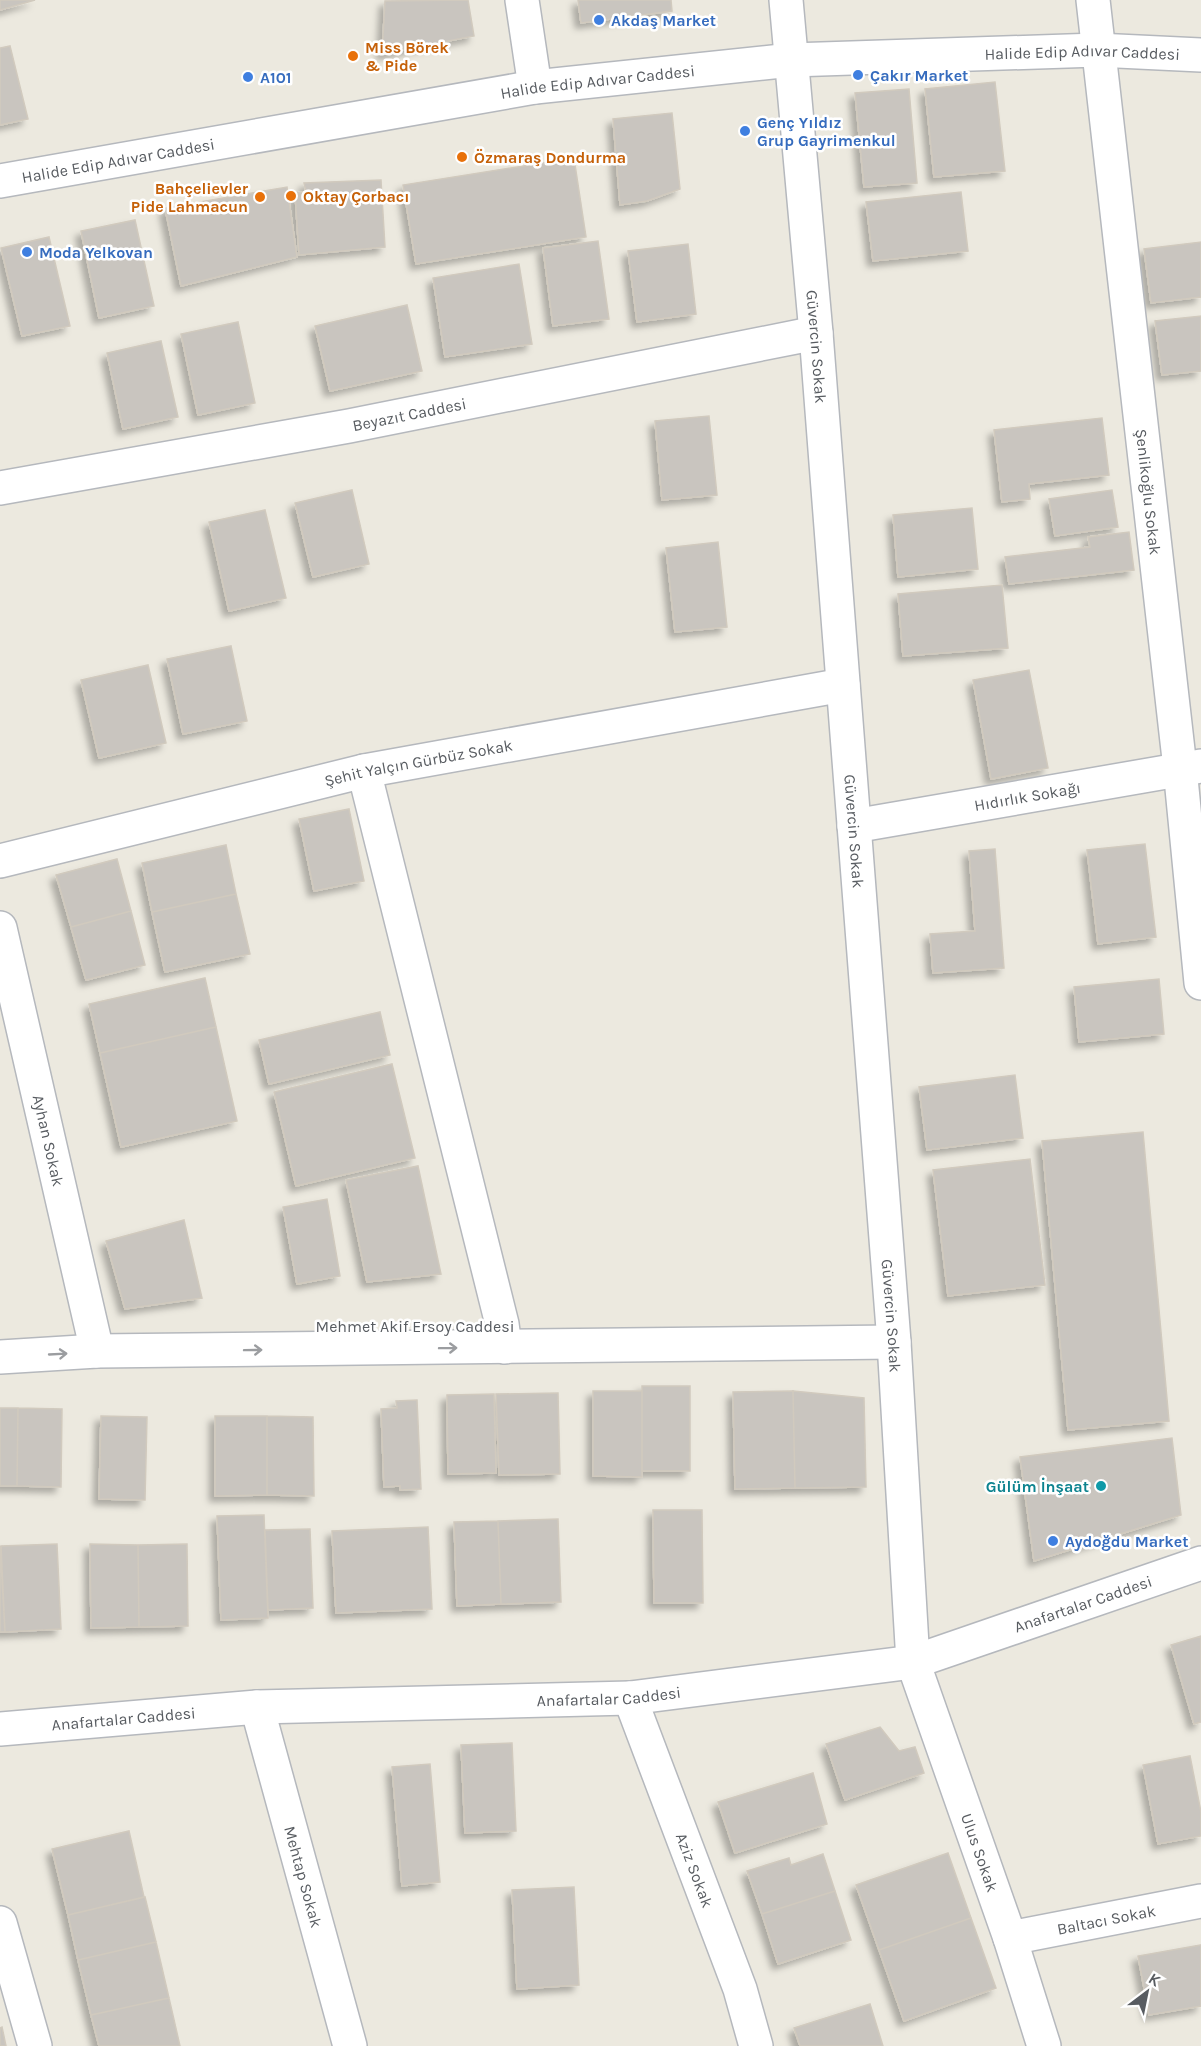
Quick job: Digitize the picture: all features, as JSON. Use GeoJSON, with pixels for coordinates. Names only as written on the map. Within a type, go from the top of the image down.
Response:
{"type":"FeatureCollection","features":[{"type":"Feature","properties":{"kind":"street"},"geometry":{"type":"LineString","coordinates":[[522,0],[535,87]]}},
{"type":"Feature","properties":{"kind":"street","name":"Güvercin Sokak"},"geometry":{"type":"LineString","coordinates":[[786,0],[816,333],[894,1342],[913,1662]]}},
{"type":"Feature","properties":{"kind":"street","name":"Şenlikoğlu Sokak"},"geometry":{"type":"LineString","coordinates":[[1093,0],[1097,50],[1191,767],[1201,983]]}},
{"type":"Feature","properties":{"kind":"street","name":"Halide Edip Adıvar Caddesi"},"geometry":{"type":"LineString","coordinates":[[0,181],[535,87],[791,60],[1097,50],[1201,55]]}},
{"type":"Feature","properties":{"kind":"street","name":"Beyazıt Caddesi"},"geometry":{"type":"LineString","coordinates":[[0,488],[349,426],[816,333]]}},
{"type":"Feature","properties":{"kind":"street","name":"Şehit Yalçın Gürbüz Sokak"},"geometry":{"type":"LineString","coordinates":[[0,861],[364,771],[843,685]]}},
{"type":"Feature","properties":{"kind":"street","name":"Hıdırlık Sokağı"},"geometry":{"type":"LineString","coordinates":[[854,826],[1191,767]]}},
{"type":"Feature","properties":{"kind":"street"},"geometry":{"type":"LineString","coordinates":[[364,771],[504,1336]]}},
{"type":"Feature","properties":{"kind":"street","name":"Ayhan Sokak"},"geometry":{"type":"LineString","coordinates":[[0,928],[95,1341]]}},
{"type":"Feature","properties":{"kind":"street","name":"Mehmet Akif Ersoy Caddesi"},"geometry":{"type":"LineString","coordinates":[[0,1335],[95,1341],[504,1336],[829,1343],[894,1342]]}},
{"type":"Feature","properties":{"kind":"street","name":"Mehmet Akif Ersoy Caddesi"},"geometry":{"type":"LineString","coordinates":[[0,1357],[95,1341]]}},
{"type":"Feature","properties":{"kind":"street","name":"Anafartalar Caddesi"},"geometry":{"type":"LineString","coordinates":[[0,1729],[256,1707],[630,1698],[913,1662],[1201,1563]]}},
{"type":"Feature","properties":{"kind":"street","name":"Ulus Sokak"},"geometry":{"type":"LineString","coordinates":[[913,1662],[1010,1938],[1044,2046]]}},
{"type":"Feature","properties":{"kind":"street","name":"Aziz Sokak"},"geometry":{"type":"LineString","coordinates":[[630,1698],[740,1989],[756,2046]]}},
{"type":"Feature","properties":{"kind":"street","name":"Mehtap Sokak"},"geometry":{"type":"LineString","coordinates":[[256,1707],[350,2046]]}},
{"type":"Feature","properties":{"kind":"street","name":"Baltacı Sokak"},"geometry":{"type":"LineString","coordinates":[[1010,1938],[1201,1901]]}},
{"type":"Feature","properties":{"kind":"street"},"geometry":{"type":"LineString","coordinates":[[0,1923],[35,2046]]}},
{"type":"Feature","properties":{"kind":"building"},"geometry":{"type":"Polygon","coordinates":[[[0,0],[35,0],[0,10],[0,0]]]}},
{"type":"Feature","properties":{"kind":"building"},"geometry":{"type":"Polygon","coordinates":[[[468,0],[474,36],[382,54],[385,1],[468,0]]]}},
{"type":"Feature","properties":{"kind":"building"},"geometry":{"type":"Polygon","coordinates":[[[578,0],[671,0],[672,11],[581,23],[578,0]]]}},
{"type":"Feature","properties":{"kind":"building"},"geometry":{"type":"Polygon","coordinates":[[[10,46],[28,119],[0,125],[0,48],[10,46]]]}},
{"type":"Feature","properties":{"kind":"building"},"geometry":{"type":"Polygon","coordinates":[[[995,82],[1005,171],[934,177],[925,89],[995,82]]]}},
{"type":"Feature","properties":{"kind":"building"},"geometry":{"type":"Polygon","coordinates":[[[909,89],[917,183],[864,187],[855,93],[909,89]]]}},
{"type":"Feature","properties":{"kind":"building"},"geometry":{"type":"Polygon","coordinates":[[[672,113],[680,189],[647,201],[620,205],[613,119],[672,113]]]}},
{"type":"Feature","properties":{"kind":"building"},"geometry":{"type":"Polygon","coordinates":[[[574,158],[586,237],[416,264],[403,185],[574,158]]]}},
{"type":"Feature","properties":{"kind":"building"},"geometry":{"type":"Polygon","coordinates":[[[381,180],[385,247],[299,255],[295,193],[306,192],[304,183],[381,180]]]}},
{"type":"Feature","properties":{"kind":"building"},"geometry":{"type":"Polygon","coordinates":[[[287,187],[297,257],[181,286],[165,208],[287,187]]]}},
{"type":"Feature","properties":{"kind":"building"},"geometry":{"type":"Polygon","coordinates":[[[961,192],[968,251],[873,261],[866,202],[961,192]]]}},
{"type":"Feature","properties":{"kind":"building"},"geometry":{"type":"Polygon","coordinates":[[[135,220],[154,306],[99,318],[81,231],[135,220]]]}},
{"type":"Feature","properties":{"kind":"building"},"geometry":{"type":"Polygon","coordinates":[[[49,237],[70,326],[22,336],[1,248],[49,237]]]}},
{"type":"Feature","properties":{"kind":"building"},"geometry":{"type":"Polygon","coordinates":[[[598,241],[609,319],[553,326],[543,248],[598,241]]]}},
{"type":"Feature","properties":{"kind":"building"},"geometry":{"type":"Polygon","coordinates":[[[1201,242],[1201,297],[1151,303],[1144,249],[1201,242]]]}},
{"type":"Feature","properties":{"kind":"building"},"geometry":{"type":"Polygon","coordinates":[[[688,244],[696,314],[637,322],[628,251],[688,244]]]}},
{"type":"Feature","properties":{"kind":"building"},"geometry":{"type":"Polygon","coordinates":[[[519,264],[532,344],[445,357],[433,278],[519,264]]]}},
{"type":"Feature","properties":{"kind":"building"},"geometry":{"type":"Polygon","coordinates":[[[407,305],[422,371],[330,391],[315,326],[407,305]]]}},
{"type":"Feature","properties":{"kind":"building"},"geometry":{"type":"Polygon","coordinates":[[[1201,316],[1201,371],[1162,375],[1155,321],[1201,316]]]}},
{"type":"Feature","properties":{"kind":"building"},"geometry":{"type":"Polygon","coordinates":[[[238,322],[255,403],[198,415],[181,334],[238,322]]]}},
{"type":"Feature","properties":{"kind":"building"},"geometry":{"type":"Polygon","coordinates":[[[161,341],[178,417],[123,429],[107,353],[161,341]]]}},
{"type":"Feature","properties":{"kind":"building"},"geometry":{"type":"Polygon","coordinates":[[[709,416],[717,495],[662,500],[655,421],[709,416]]]}},
{"type":"Feature","properties":{"kind":"building"},"geometry":{"type":"Polygon","coordinates":[[[1102,418],[1109,475],[1029,484],[1030,499],[1002,502],[994,430],[1102,418]]]}},
{"type":"Feature","properties":{"kind":"building"},"geometry":{"type":"Polygon","coordinates":[[[352,490],[369,564],[313,577],[295,503],[352,490]]]}},
{"type":"Feature","properties":{"kind":"building"},"geometry":{"type":"Polygon","coordinates":[[[1112,490],[1118,527],[1055,536],[1049,499],[1112,490]]]}},
{"type":"Feature","properties":{"kind":"building"},"geometry":{"type":"Polygon","coordinates":[[[972,508],[978,569],[898,577],[893,515],[972,508]]]}},
{"type":"Feature","properties":{"kind":"building"},"geometry":{"type":"Polygon","coordinates":[[[265,510],[286,598],[229,611],[209,522],[265,510]]]}},
{"type":"Feature","properties":{"kind":"building"},"geometry":{"type":"Polygon","coordinates":[[[1129,532],[1134,570],[1009,584],[1005,557],[1090,547],[1088,537],[1129,532]]]}},
{"type":"Feature","properties":{"kind":"building"},"geometry":{"type":"Polygon","coordinates":[[[718,542],[727,627],[675,632],[666,548],[718,542]]]}},
{"type":"Feature","properties":{"kind":"building"},"geometry":{"type":"Polygon","coordinates":[[[1002,585],[1008,648],[903,656],[898,594],[1002,585]]]}},
{"type":"Feature","properties":{"kind":"building"},"geometry":{"type":"Polygon","coordinates":[[[231,646],[247,721],[183,734],[167,659],[231,646]]]}},
{"type":"Feature","properties":{"kind":"building"},"geometry":{"type":"Polygon","coordinates":[[[148,665],[166,743],[99,758],[81,680],[148,665]]]}},
{"type":"Feature","properties":{"kind":"building"},"geometry":{"type":"Polygon","coordinates":[[[1029,670],[1048,768],[991,779],[973,680],[1029,670]]]}},
{"type":"Feature","properties":{"kind":"building"},"geometry":{"type":"Polygon","coordinates":[[[349,809],[364,881],[314,891],[299,819],[349,809]]]}},
{"type":"Feature","properties":{"kind":"building"},"geometry":{"type":"Polygon","coordinates":[[[1145,844],[1156,937],[1098,944],[1087,850],[1145,844]]]}},
{"type":"Feature","properties":{"kind":"building"},"geometry":{"type":"Polygon","coordinates":[[[226,845],[236,894],[152,912],[142,863],[226,845]]]}},
{"type":"Feature","properties":{"kind":"building"},"geometry":{"type":"Polygon","coordinates":[[[995,849],[1004,968],[933,973],[930,934],[975,931],[969,851],[995,849]]]}},
{"type":"Feature","properties":{"kind":"building"},"geometry":{"type":"Polygon","coordinates":[[[117,859],[131,911],[71,927],[56,875],[117,859]]]}},
{"type":"Feature","properties":{"kind":"building"},"geometry":{"type":"Polygon","coordinates":[[[236,894],[250,954],[165,972],[152,912],[236,894]]]}},
{"type":"Feature","properties":{"kind":"building"},"geometry":{"type":"Polygon","coordinates":[[[131,911],[145,965],[86,980],[71,927],[131,911]]]}},
{"type":"Feature","properties":{"kind":"building"},"geometry":{"type":"Polygon","coordinates":[[[205,978],[216,1027],[100,1053],[89,1004],[205,978]]]}},
{"type":"Feature","properties":{"kind":"building"},"geometry":{"type":"Polygon","coordinates":[[[1159,979],[1164,1034],[1079,1042],[1074,987],[1159,979]]]}},
{"type":"Feature","properties":{"kind":"building"},"geometry":{"type":"Polygon","coordinates":[[[380,1012],[390,1055],[269,1084],[259,1040],[380,1012]]]}},
{"type":"Feature","properties":{"kind":"building"},"geometry":{"type":"Polygon","coordinates":[[[216,1027],[237,1121],[121,1147],[100,1053],[216,1027]]]}},
{"type":"Feature","properties":{"kind":"building"},"geometry":{"type":"Polygon","coordinates":[[[392,1064],[415,1158],[296,1186],[274,1092],[392,1064]]]}},
{"type":"Feature","properties":{"kind":"building"},"geometry":{"type":"Polygon","coordinates":[[[1015,1075],[1023,1138],[927,1150],[919,1087],[1015,1075]]]}},
{"type":"Feature","properties":{"kind":"building"},"geometry":{"type":"Polygon","coordinates":[[[1143,1132],[1169,1421],[1068,1430],[1042,1141],[1143,1132]]]}},
{"type":"Feature","properties":{"kind":"building"},"geometry":{"type":"Polygon","coordinates":[[[1030,1159],[1045,1285],[948,1296],[933,1170],[1030,1159]]]}},
{"type":"Feature","properties":{"kind":"building"},"geometry":{"type":"Polygon","coordinates":[[[418,1166],[441,1274],[367,1282],[346,1180],[418,1166]]]}},
{"type":"Feature","properties":{"kind":"building"},"geometry":{"type":"Polygon","coordinates":[[[327,1199],[340,1276],[297,1284],[283,1207],[327,1199]]]}},
{"type":"Feature","properties":{"kind":"building"},"geometry":{"type":"Polygon","coordinates":[[[184,1220],[202,1298],[125,1309],[106,1241],[184,1220]]]}},
{"type":"Feature","properties":{"kind":"building"},"geometry":{"type":"Polygon","coordinates":[[[642,1386],[690,1386],[690,1471],[642,1471],[642,1386]]]}},
{"type":"Feature","properties":{"kind":"building"},"geometry":{"type":"Polygon","coordinates":[[[593,1391],[642,1391],[642,1477],[593,1476],[593,1391]]]}},
{"type":"Feature","properties":{"kind":"building"},"geometry":{"type":"Polygon","coordinates":[[[793,1391],[864,1398],[866,1487],[795,1488],[793,1391]]]}},
{"type":"Feature","properties":{"kind":"building"},"geometry":{"type":"Polygon","coordinates":[[[793,1391],[795,1488],[735,1489],[733,1392],[793,1391]]]}},
{"type":"Feature","properties":{"kind":"building"},"geometry":{"type":"Polygon","coordinates":[[[558,1393],[560,1474],[499,1475],[496,1394],[558,1393]]]}},
{"type":"Feature","properties":{"kind":"building"},"geometry":{"type":"Polygon","coordinates":[[[494,1394],[496,1473],[448,1474],[447,1395],[494,1394]]]}},
{"type":"Feature","properties":{"kind":"building"},"geometry":{"type":"Polygon","coordinates":[[[417,1400],[421,1489],[400,1490],[400,1486],[384,1487],[381,1409],[397,1408],[396,1401],[417,1400]]]}},
{"type":"Feature","properties":{"kind":"building"},"geometry":{"type":"Polygon","coordinates":[[[0,1408],[18,1408],[17,1486],[0,1486],[0,1408]]]}},
{"type":"Feature","properties":{"kind":"building"},"geometry":{"type":"Polygon","coordinates":[[[18,1408],[62,1409],[61,1487],[17,1486],[18,1408]]]}},
{"type":"Feature","properties":{"kind":"building"},"geometry":{"type":"Polygon","coordinates":[[[101,1416],[147,1417],[145,1500],[99,1499],[101,1416]]]}},
{"type":"Feature","properties":{"kind":"building"},"geometry":{"type":"Polygon","coordinates":[[[215,1416],[267,1416],[267,1495],[215,1496],[215,1416]]]}},
{"type":"Feature","properties":{"kind":"building"},"geometry":{"type":"Polygon","coordinates":[[[267,1416],[313,1417],[314,1496],[267,1495],[267,1416]]]}},
{"type":"Feature","properties":{"kind":"building","name":"Gülüm İnşaat"},"geometry":{"type":"Polygon","coordinates":[[[1172,1438],[1181,1515],[1034,1561],[1020,1457],[1172,1438]]]}},
{"type":"Feature","properties":{"kind":"building"},"geometry":{"type":"Polygon","coordinates":[[[653,1510],[702,1510],[703,1603],[654,1603],[653,1510]]]}},
{"type":"Feature","properties":{"kind":"building"},"geometry":{"type":"Polygon","coordinates":[[[264,1515],[268,1618],[221,1620],[217,1516],[264,1515]]]}},
{"type":"Feature","properties":{"kind":"building"},"geometry":{"type":"Polygon","coordinates":[[[558,1519],[561,1602],[501,1604],[498,1521],[558,1519]]]}},
{"type":"Feature","properties":{"kind":"building"},"geometry":{"type":"Polygon","coordinates":[[[498,1521],[501,1604],[457,1606],[454,1522],[498,1521]]]}},
{"type":"Feature","properties":{"kind":"building"},"geometry":{"type":"Polygon","coordinates":[[[428,1527],[432,1609],[336,1613],[332,1531],[428,1527]]]}},
{"type":"Feature","properties":{"kind":"building"},"geometry":{"type":"Polygon","coordinates":[[[310,1529],[313,1608],[268,1610],[265,1530],[310,1529]]]}},
{"type":"Feature","properties":{"kind":"building"},"geometry":{"type":"Polygon","coordinates":[[[57,1544],[61,1629],[5,1632],[1,1546],[57,1544]]]}},
{"type":"Feature","properties":{"kind":"building"},"geometry":{"type":"Polygon","coordinates":[[[90,1544],[138,1545],[139,1627],[91,1628],[90,1544]]]}},
{"type":"Feature","properties":{"kind":"building"},"geometry":{"type":"Polygon","coordinates":[[[187,1544],[188,1626],[139,1627],[138,1545],[187,1544]]]}},
{"type":"Feature","properties":{"kind":"building"},"geometry":{"type":"Polygon","coordinates":[[[0,1546],[5,1632],[0,1632],[0,1546]]]}},
{"type":"Feature","properties":{"kind":"building"},"geometry":{"type":"Polygon","coordinates":[[[1201,1636],[1201,1722],[1194,1724],[1171,1645],[1201,1636]]]}},
{"type":"Feature","properties":{"kind":"building"},"geometry":{"type":"Polygon","coordinates":[[[880,1727],[899,1751],[915,1747],[924,1773],[845,1800],[826,1744],[880,1727]]]}},
{"type":"Feature","properties":{"kind":"building"},"geometry":{"type":"Polygon","coordinates":[[[512,1743],[516,1831],[465,1833],[461,1745],[512,1743]]]}},
{"type":"Feature","properties":{"kind":"building"},"geometry":{"type":"Polygon","coordinates":[[[1190,1756],[1201,1812],[1201,1836],[1158,1844],[1143,1765],[1190,1756]]]}},
{"type":"Feature","properties":{"kind":"building"},"geometry":{"type":"Polygon","coordinates":[[[430,1764],[440,1882],[402,1886],[392,1767],[430,1764]]]}},
{"type":"Feature","properties":{"kind":"building"},"geometry":{"type":"Polygon","coordinates":[[[813,1773],[827,1824],[735,1853],[718,1802],[813,1773]]]}},
{"type":"Feature","properties":{"kind":"building"},"geometry":{"type":"Polygon","coordinates":[[[129,1831],[144,1897],[68,1915],[52,1849],[129,1831]]]}},
{"type":"Feature","properties":{"kind":"building"},"geometry":{"type":"Polygon","coordinates":[[[948,1853],[971,1918],[879,1950],[856,1885],[948,1853]]]}},
{"type":"Feature","properties":{"kind":"building"},"geometry":{"type":"Polygon","coordinates":[[[823,1854],[835,1891],[762,1914],[747,1871],[789,1858],[791,1865],[823,1854]]]}},
{"type":"Feature","properties":{"kind":"building"},"geometry":{"type":"Polygon","coordinates":[[[574,1887],[579,1985],[517,1989],[512,1890],[574,1887]]]}},
{"type":"Feature","properties":{"kind":"building"},"geometry":{"type":"Polygon","coordinates":[[[835,1891],[851,1940],[778,1964],[762,1914],[835,1891]]]}},
{"type":"Feature","properties":{"kind":"building"},"geometry":{"type":"Polygon","coordinates":[[[145,1897],[156,1942],[78,1960],[68,1915],[145,1897]]]}},
{"type":"Feature","properties":{"kind":"building"},"geometry":{"type":"Polygon","coordinates":[[[971,1918],[996,1988],[904,2021],[879,1950],[971,1918]]]}},
{"type":"Feature","properties":{"kind":"building"},"geometry":{"type":"Polygon","coordinates":[[[156,1942],[169,1998],[91,2015],[78,1960],[156,1942]]]}},
{"type":"Feature","properties":{"kind":"building"},"geometry":{"type":"Polygon","coordinates":[[[1201,1945],[1201,2006],[1149,2015],[1138,1956],[1201,1945]]]}},
{"type":"Feature","properties":{"kind":"building"},"geometry":{"type":"Polygon","coordinates":[[[169,1998],[180,2046],[99,2046],[91,2015],[169,1998]]]}},
{"type":"Feature","properties":{"kind":"building"},"geometry":{"type":"Polygon","coordinates":[[[870,2004],[883,2046],[800,2046],[794,2028],[870,2004]]]}},
{"type":"Feature","properties":{"kind":"building"},"geometry":{"type":"Polygon","coordinates":[[[2,2027],[6,2046],[0,2046],[0,2028],[2,2027]]]}},
{"type":"Feature","properties":{"kind":"place","name":"Akdaş Market"},"geometry":{"type":"Point","coordinates":[599,20]}},
{"type":"Feature","properties":{"kind":"place","name":"Miss Börek & Pide"},"geometry":{"type":"Point","coordinates":[353,56]}},
{"type":"Feature","properties":{"kind":"place","name":"Çakır Market"},"geometry":{"type":"Point","coordinates":[858,75]}},
{"type":"Feature","properties":{"kind":"place","name":"A101"},"geometry":{"type":"Point","coordinates":[248,77]}},
{"type":"Feature","properties":{"kind":"place","name":"Genç Yıldız Grup Gayrimenkul"},"geometry":{"type":"Point","coordinates":[745,131]}},
{"type":"Feature","properties":{"kind":"place","name":"Özmaraş Dondurma"},"geometry":{"type":"Point","coordinates":[462,157]}},
{"type":"Feature","properties":{"kind":"place","name":"Oktay Çorbacı"},"geometry":{"type":"Point","coordinates":[291,196]}},
{"type":"Feature","properties":{"kind":"place","name":"Bahçelievler Pide Lahmacun"},"geometry":{"type":"Point","coordinates":[260,197]}},
{"type":"Feature","properties":{"kind":"place","name":"Moda Yelkovan"},"geometry":{"type":"Point","coordinates":[27,252]}},
{"type":"Feature","properties":{"kind":"place","name":"Gülüm İnşaat"},"geometry":{"type":"Point","coordinates":[1101,1486]}},
{"type":"Feature","properties":{"kind":"place","name":"Aydoğdu Market"},"geometry":{"type":"Point","coordinates":[1053,1541]}}]}
